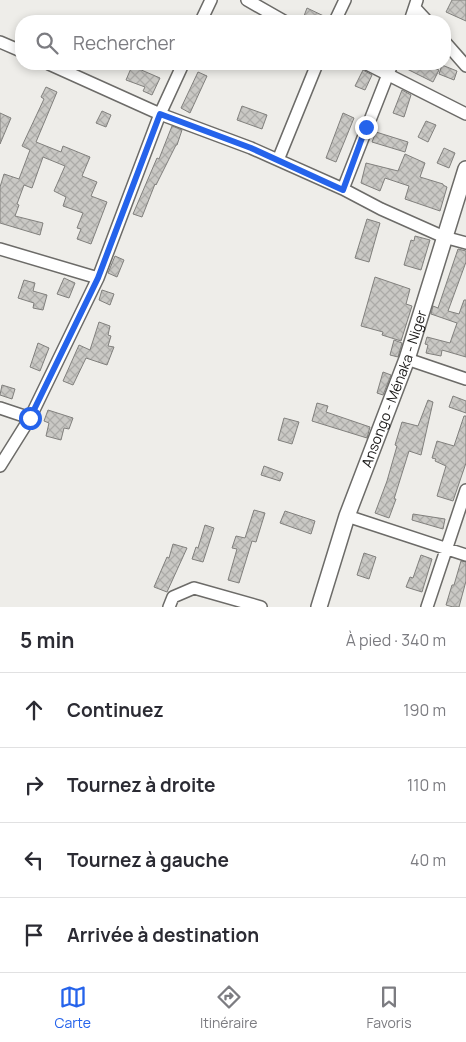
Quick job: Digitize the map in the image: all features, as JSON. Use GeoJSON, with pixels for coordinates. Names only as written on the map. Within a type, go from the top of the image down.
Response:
{"type":"FeatureCollection","features":[{"type":"Feature","properties":{"kind":"main road","name":"Ansongo - Ménaka - Niger"},"geometry":{"type":"LineString","coordinates":[[318,607],[347,516],[407,359],[466,169]]}},
{"type":"Feature","properties":{"kind":"street"},"geometry":{"type":"LineString","coordinates":[[204,15],[211,0]]}},
{"type":"Feature","properties":{"kind":"street"},"geometry":{"type":"LineString","coordinates":[[247,0],[273,15]]}},
{"type":"Feature","properties":{"kind":"street"},"geometry":{"type":"LineString","coordinates":[[338,15],[345,0]]}},
{"type":"Feature","properties":{"kind":"street"},"geometry":{"type":"LineString","coordinates":[[416,4],[423,15]]}},
{"type":"Feature","properties":{"kind":"street"},"geometry":{"type":"LineString","coordinates":[[0,42],[15,48]]}},
{"type":"Feature","properties":{"kind":"street"},"geometry":{"type":"LineString","coordinates":[[451,49],[466,66]]}},
{"type":"Feature","properties":{"kind":"street"},"geometry":{"type":"LineString","coordinates":[[62,70],[160,114],[251,148],[444,237],[466,243]]}},
{"type":"Feature","properties":{"kind":"street"},"geometry":{"type":"LineString","coordinates":[[0,466],[30,418],[98,278],[160,114],[180,70]]}},
{"type":"Feature","properties":{"kind":"street"},"geometry":{"type":"LineString","coordinates":[[278,160],[315,70]]}},
{"type":"Feature","properties":{"kind":"street"},"geometry":{"type":"LineString","coordinates":[[343,190],[390,70]]}},
{"type":"Feature","properties":{"kind":"street"},"geometry":{"type":"LineString","coordinates":[[392,70],[466,114]]}},
{"type":"Feature","properties":{"kind":"street"},"geometry":{"type":"LineString","coordinates":[[0,249],[98,278]]}},
{"type":"Feature","properties":{"kind":"street"},"geometry":{"type":"LineString","coordinates":[[407,359],[466,378]]}},
{"type":"Feature","properties":{"kind":"street"},"geometry":{"type":"LineString","coordinates":[[0,408],[30,418]]}},
{"type":"Feature","properties":{"kind":"street"},"geometry":{"type":"LineString","coordinates":[[427,607],[466,490]]}},
{"type":"Feature","properties":{"kind":"street"},"geometry":{"type":"LineString","coordinates":[[347,516],[466,555]]}},
{"type":"Feature","properties":{"kind":"street"},"geometry":{"type":"LineString","coordinates":[[169,607],[173,596],[194,588],[261,607]]}},
{"type":"Feature","properties":{"kind":"building"},"geometry":{"type":"Polygon","coordinates":[[[452,0],[466,0],[466,21],[446,12],[452,0]]]}},
{"type":"Feature","properties":{"kind":"building"},"geometry":{"type":"Polygon","coordinates":[[[307,8],[322,15],[304,15],[307,8]]]}},
{"type":"Feature","properties":{"kind":"building"},"geometry":{"type":"Polygon","coordinates":[[[451,69],[457,71],[454,80],[439,74],[440,70],[451,69]]]}},
{"type":"Feature","properties":{"kind":"building"},"geometry":{"type":"Polygon","coordinates":[[[130,70],[141,70],[160,78],[152,95],[143,91],[145,87],[126,80],[130,70]]]}},
{"type":"Feature","properties":{"kind":"building"},"geometry":{"type":"Polygon","coordinates":[[[363,70],[372,75],[365,90],[355,86],[363,70]]]}},
{"type":"Feature","properties":{"kind":"building"},"geometry":{"type":"Polygon","coordinates":[[[409,70],[439,70],[433,82],[409,70]]]}},
{"type":"Feature","properties":{"kind":"building"},"geometry":{"type":"Polygon","coordinates":[[[198,72],[207,76],[190,113],[181,108],[198,72]]]}},
{"type":"Feature","properties":{"kind":"building"},"geometry":{"type":"Polygon","coordinates":[[[46,87],[57,92],[36,142],[61,152],[63,146],[90,157],[82,176],[97,182],[91,196],[107,202],[91,244],[77,239],[81,229],[77,228],[83,213],[63,206],[66,197],[54,191],[65,166],[43,157],[32,188],[24,185],[15,216],[43,223],[40,235],[0,223],[0,187],[4,174],[19,179],[30,150],[22,146],[44,99],[41,97],[46,87]]]}},
{"type":"Feature","properties":{"kind":"building"},"geometry":{"type":"Polygon","coordinates":[[[402,90],[411,95],[404,117],[393,113],[402,90]]]}},
{"type":"Feature","properties":{"kind":"building"},"geometry":{"type":"Polygon","coordinates":[[[242,106],[267,115],[262,129],[237,120],[242,106]]]}},
{"type":"Feature","properties":{"kind":"building"},"geometry":{"type":"Polygon","coordinates":[[[102,111],[111,115],[106,127],[96,123],[102,111]]]}},
{"type":"Feature","properties":{"kind":"building"},"geometry":{"type":"Polygon","coordinates":[[[0,113],[11,118],[0,144],[0,113]]]}},
{"type":"Feature","properties":{"kind":"building"},"geometry":{"type":"Polygon","coordinates":[[[343,113],[354,118],[336,162],[326,158],[343,113]]]}},
{"type":"Feature","properties":{"kind":"building"},"geometry":{"type":"Polygon","coordinates":[[[426,121],[436,125],[428,142],[418,137],[426,121]]]}},
{"type":"Feature","properties":{"kind":"building"},"geometry":{"type":"Polygon","coordinates":[[[172,126],[182,130],[177,145],[155,184],[142,217],[133,214],[157,158],[159,159],[172,126]]]}},
{"type":"Feature","properties":{"kind":"building"},"geometry":{"type":"Polygon","coordinates":[[[376,132],[408,142],[405,152],[372,142],[376,132]]]}},
{"type":"Feature","properties":{"kind":"building"},"geometry":{"type":"Polygon","coordinates":[[[444,148],[455,153],[449,168],[437,163],[444,148]]]}},
{"type":"Feature","properties":{"kind":"building"},"geometry":{"type":"Polygon","coordinates":[[[405,154],[425,163],[420,177],[447,187],[440,211],[405,199],[409,186],[385,178],[380,191],[361,183],[366,163],[398,171],[405,154]]]}},
{"type":"Feature","properties":{"kind":"building"},"geometry":{"type":"Polygon","coordinates":[[[367,219],[380,223],[369,262],[355,258],[367,219]]]}},
{"type":"Feature","properties":{"kind":"building"},"geometry":{"type":"Polygon","coordinates":[[[415,236],[430,240],[421,270],[404,265],[411,240],[414,241],[415,236]]]}},
{"type":"Feature","properties":{"kind":"building"},"geometry":{"type":"Polygon","coordinates":[[[458,249],[466,251],[466,262],[448,311],[459,314],[464,300],[466,300],[466,357],[442,350],[441,356],[426,353],[428,345],[425,344],[427,337],[450,343],[457,323],[431,314],[433,306],[438,308],[458,249]]]}},
{"type":"Feature","properties":{"kind":"building"},"geometry":{"type":"Polygon","coordinates":[[[115,256],[124,260],[117,277],[108,273],[115,256]]]}},
{"type":"Feature","properties":{"kind":"building"},"geometry":{"type":"Polygon","coordinates":[[[375,277],[410,289],[406,304],[412,306],[401,341],[382,335],[383,332],[361,326],[375,277]]]}},
{"type":"Feature","properties":{"kind":"building"},"geometry":{"type":"Polygon","coordinates":[[[64,278],[75,283],[69,298],[57,294],[64,278]]]}},
{"type":"Feature","properties":{"kind":"building"},"geometry":{"type":"Polygon","coordinates":[[[24,280],[35,283],[33,291],[47,295],[43,310],[33,308],[34,303],[18,298],[24,280]]]}},
{"type":"Feature","properties":{"kind":"building"},"geometry":{"type":"Polygon","coordinates":[[[102,290],[114,294],[110,305],[99,300],[102,290]]]}},
{"type":"Feature","properties":{"kind":"building"},"geometry":{"type":"Polygon","coordinates":[[[99,322],[110,326],[108,335],[111,336],[108,346],[114,347],[107,365],[86,358],[73,385],[63,381],[79,345],[90,350],[99,322]]]}},
{"type":"Feature","properties":{"kind":"building"},"geometry":{"type":"Polygon","coordinates":[[[394,340],[402,343],[398,357],[390,355],[394,340]]]}},
{"type":"Feature","properties":{"kind":"building"},"geometry":{"type":"Polygon","coordinates":[[[38,343],[49,348],[40,371],[30,367],[38,343]]]}},
{"type":"Feature","properties":{"kind":"building"},"geometry":{"type":"Polygon","coordinates":[[[383,372],[391,375],[383,395],[377,393],[383,372]]]}},
{"type":"Feature","properties":{"kind":"building"},"geometry":{"type":"Polygon","coordinates":[[[2,385],[15,389],[12,399],[0,395],[2,385]]]}},
{"type":"Feature","properties":{"kind":"building"},"geometry":{"type":"Polygon","coordinates":[[[453,396],[466,401],[466,413],[449,407],[453,396]]]}},
{"type":"Feature","properties":{"kind":"building"},"geometry":{"type":"Polygon","coordinates":[[[428,400],[433,402],[421,455],[409,451],[389,518],[375,513],[387,481],[402,422],[418,426],[428,400]]]}},
{"type":"Feature","properties":{"kind":"building"},"geometry":{"type":"Polygon","coordinates":[[[317,403],[328,406],[326,412],[370,427],[367,438],[312,421],[317,403]]]}},
{"type":"Feature","properties":{"kind":"building"},"geometry":{"type":"Polygon","coordinates":[[[48,410],[73,418],[69,429],[64,428],[61,440],[46,436],[49,423],[44,421],[48,410]]]}},
{"type":"Feature","properties":{"kind":"building"},"geometry":{"type":"Polygon","coordinates":[[[464,416],[466,416],[466,463],[453,501],[437,496],[446,466],[432,458],[437,441],[454,446],[464,416]]]}},
{"type":"Feature","properties":{"kind":"building"},"geometry":{"type":"Polygon","coordinates":[[[284,418],[299,422],[292,444],[278,440],[284,418]]]}},
{"type":"Feature","properties":{"kind":"building"},"geometry":{"type":"Polygon","coordinates":[[[264,466],[283,473],[280,481],[261,475],[264,466]]]}},
{"type":"Feature","properties":{"kind":"building"},"geometry":{"type":"Polygon","coordinates":[[[254,510],[265,513],[256,542],[252,541],[239,583],[228,580],[237,549],[232,548],[236,536],[245,538],[254,510]]]}},
{"type":"Feature","properties":{"kind":"building"},"geometry":{"type":"Polygon","coordinates":[[[285,511],[315,521],[311,534],[280,523],[285,511]]]}},
{"type":"Feature","properties":{"kind":"building"},"geometry":{"type":"Polygon","coordinates":[[[413,514],[445,519],[443,529],[412,520],[413,514]]]}},
{"type":"Feature","properties":{"kind":"building"},"geometry":{"type":"Polygon","coordinates":[[[205,525],[214,528],[203,562],[192,559],[196,547],[198,548],[205,525]]]}},
{"type":"Feature","properties":{"kind":"building"},"geometry":{"type":"Polygon","coordinates":[[[173,544],[187,548],[167,592],[154,587],[167,557],[169,558],[173,544]]]}},
{"type":"Feature","properties":{"kind":"building"},"geometry":{"type":"Polygon","coordinates":[[[364,553],[376,557],[369,579],[357,575],[364,553]]]}},
{"type":"Feature","properties":{"kind":"building"},"geometry":{"type":"Polygon","coordinates":[[[421,555],[432,559],[422,592],[406,587],[410,577],[413,578],[421,555]]]}},
{"type":"Feature","properties":{"kind":"building"},"geometry":{"type":"Polygon","coordinates":[[[461,561],[466,562],[466,581],[459,607],[453,607],[446,605],[461,561]]]}},
{"type":"Feature","properties":{"kind":"route"},"geometry":{"type":"LineString","coordinates":[[30,418],[98,278],[160,114],[251,148],[343,190],[366,127]]}}]}
